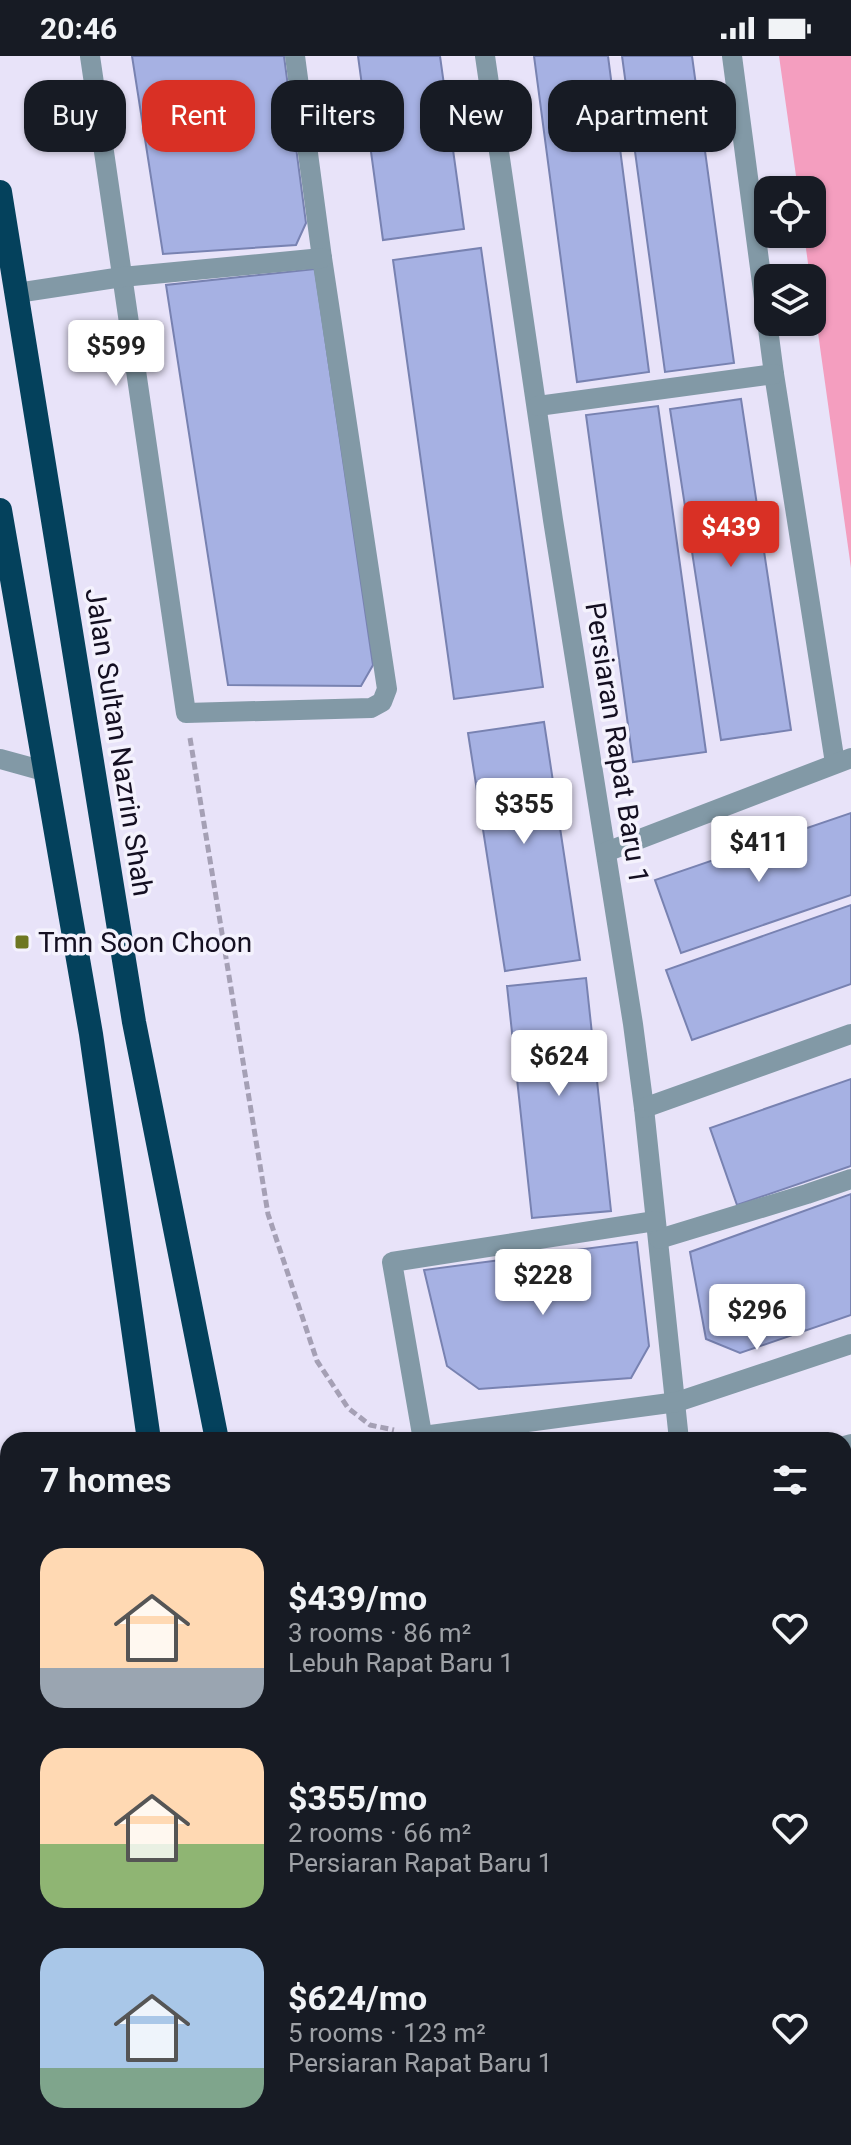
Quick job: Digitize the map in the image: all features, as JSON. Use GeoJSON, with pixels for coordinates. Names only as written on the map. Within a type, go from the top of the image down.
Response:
{"type":"FeatureCollection","features":[{"type":"Feature","properties":{"kind":"highway","name":"Jalan Sultan Nazrin Shah"},"geometry":{"type":"LineString","coordinates":[[0,192],[134,1022],[215,1432]]}},
{"type":"Feature","properties":{"kind":"highway"},"geometry":{"type":"LineString","coordinates":[[0,510],[91,1034],[148,1432]]}},
{"type":"Feature","properties":{"kind":"highway"},"geometry":{"type":"LineString","coordinates":[[145,1412],[155,1432]]}},
{"type":"Feature","properties":{"kind":"street"},"geometry":{"type":"LineString","coordinates":[[90,56],[186,713],[371,708],[382,702],[387,689],[295,56]]}},
{"type":"Feature","properties":{"kind":"street","name":"Persiaran Rapat Baru 1"},"geometry":{"type":"LineString","coordinates":[[485,56],[644,1108],[679,1432]]}},
{"type":"Feature","properties":{"kind":"street"},"geometry":{"type":"LineString","coordinates":[[606,852],[843,760],[774,374],[732,56]]}},
{"type":"Feature","properties":{"kind":"street"},"geometry":{"type":"LineString","coordinates":[[17,293],[122,277],[322,258]]}},
{"type":"Feature","properties":{"kind":"street"},"geometry":{"type":"LineString","coordinates":[[538,406],[774,374]]}},
{"type":"Feature","properties":{"kind":"street"},"geometry":{"type":"LineString","coordinates":[[0,759],[44,771]]}},
{"type":"Feature","properties":{"kind":"street"},"geometry":{"type":"LineString","coordinates":[[644,1108],[851,1034]]}},
{"type":"Feature","properties":{"kind":"street"},"geometry":{"type":"LineString","coordinates":[[422,1432],[392,1262],[657,1230],[807,1194],[851,1179]]}},
{"type":"Feature","properties":{"kind":"street"},"geometry":{"type":"LineString","coordinates":[[465,1432],[677,1402],[851,1344]]}},
{"type":"Feature","properties":{"kind":"path"},"geometry":{"type":"LineString","coordinates":[[186,713],[268,1214],[317,1361],[348,1408],[370,1425],[399,1432]]}},
{"type":"Feature","properties":{"kind":"shaded area"},"geometry":{"type":"Polygon","coordinates":[[[779,56],[851,56],[851,568],[818,336],[826,336],[826,264],[808,264],[806,248],[826,248],[826,176],[796,176],[779,56]]]}},
{"type":"Feature","properties":{"kind":"building"},"geometry":{"type":"Polygon","coordinates":[[[132,56],[284,56],[287,80],[271,80],[271,152],[297,152],[306,223],[296,245],[163,254],[147,152],[255,152],[255,80],[142,80],[142,120],[132,56]]]}},
{"type":"Feature","properties":{"kind":"building"},"geometry":{"type":"Polygon","coordinates":[[[358,56],[440,56],[443,80],[420,80],[420,152],[453,152],[464,229],[383,240],[371,152],[404,152],[404,80],[361,80],[358,56]]]}},
{"type":"Feature","properties":{"kind":"building"},"geometry":{"type":"Polygon","coordinates":[[[534,56],[608,56],[611,80],[548,80],[548,152],[620,152],[649,372],[577,382],[534,56]]]}},
{"type":"Feature","properties":{"kind":"building"},"geometry":{"type":"Polygon","coordinates":[[[622,56],[692,56],[695,80],[625,80],[622,56]]]}},
{"type":"Feature","properties":{"kind":"building"},"geometry":{"type":"Polygon","coordinates":[[[635,152],[705,152],[734,363],[665,372],[635,152]]]}},
{"type":"Feature","properties":{"kind":"building"},"geometry":{"type":"Polygon","coordinates":[[[481,248],[543,687],[454,699],[393,260],[481,248]]]}},
{"type":"Feature","properties":{"kind":"building"},"geometry":{"type":"Polygon","coordinates":[[[315,269],[373,665],[361,686],[228,685],[166,285],[315,269]]]}},
{"type":"Feature","properties":{"kind":"building"},"geometry":{"type":"Polygon","coordinates":[[[741,399],[791,730],[721,740],[670,409],[741,399]]]}},
{"type":"Feature","properties":{"kind":"building"},"geometry":{"type":"Polygon","coordinates":[[[658,406],[706,752],[633,762],[586,415],[658,406]]]}},
{"type":"Feature","properties":{"kind":"building"},"geometry":{"type":"Polygon","coordinates":[[[544,722],[580,960],[505,971],[468,733],[544,722]]]}},
{"type":"Feature","properties":{"kind":"building"},"geometry":{"type":"Polygon","coordinates":[[[851,813],[851,895],[681,953],[655,880],[851,813]]]}},
{"type":"Feature","properties":{"kind":"building"},"geometry":{"type":"Polygon","coordinates":[[[851,905],[851,984],[692,1040],[666,970],[851,905]]]}},
{"type":"Feature","properties":{"kind":"building"},"geometry":{"type":"Polygon","coordinates":[[[586,978],[611,1211],[532,1218],[507,986],[586,978]]]}},
{"type":"Feature","properties":{"kind":"building"},"geometry":{"type":"Polygon","coordinates":[[[851,1079],[851,1166],[737,1205],[710,1128],[851,1079]]]}},
{"type":"Feature","properties":{"kind":"building"},"geometry":{"type":"Polygon","coordinates":[[[851,1194],[851,1315],[740,1353],[706,1339],[690,1252],[851,1194]]]}},
{"type":"Feature","properties":{"kind":"building"},"geometry":{"type":"Polygon","coordinates":[[[637,1242],[649,1346],[631,1378],[479,1389],[447,1366],[424,1270],[637,1242]]]}},
{"type":"Feature","properties":{"kind":"place","name":"Tmn Soon Choon"},"geometry":{"type":"Point","coordinates":[22,942]}}]}
